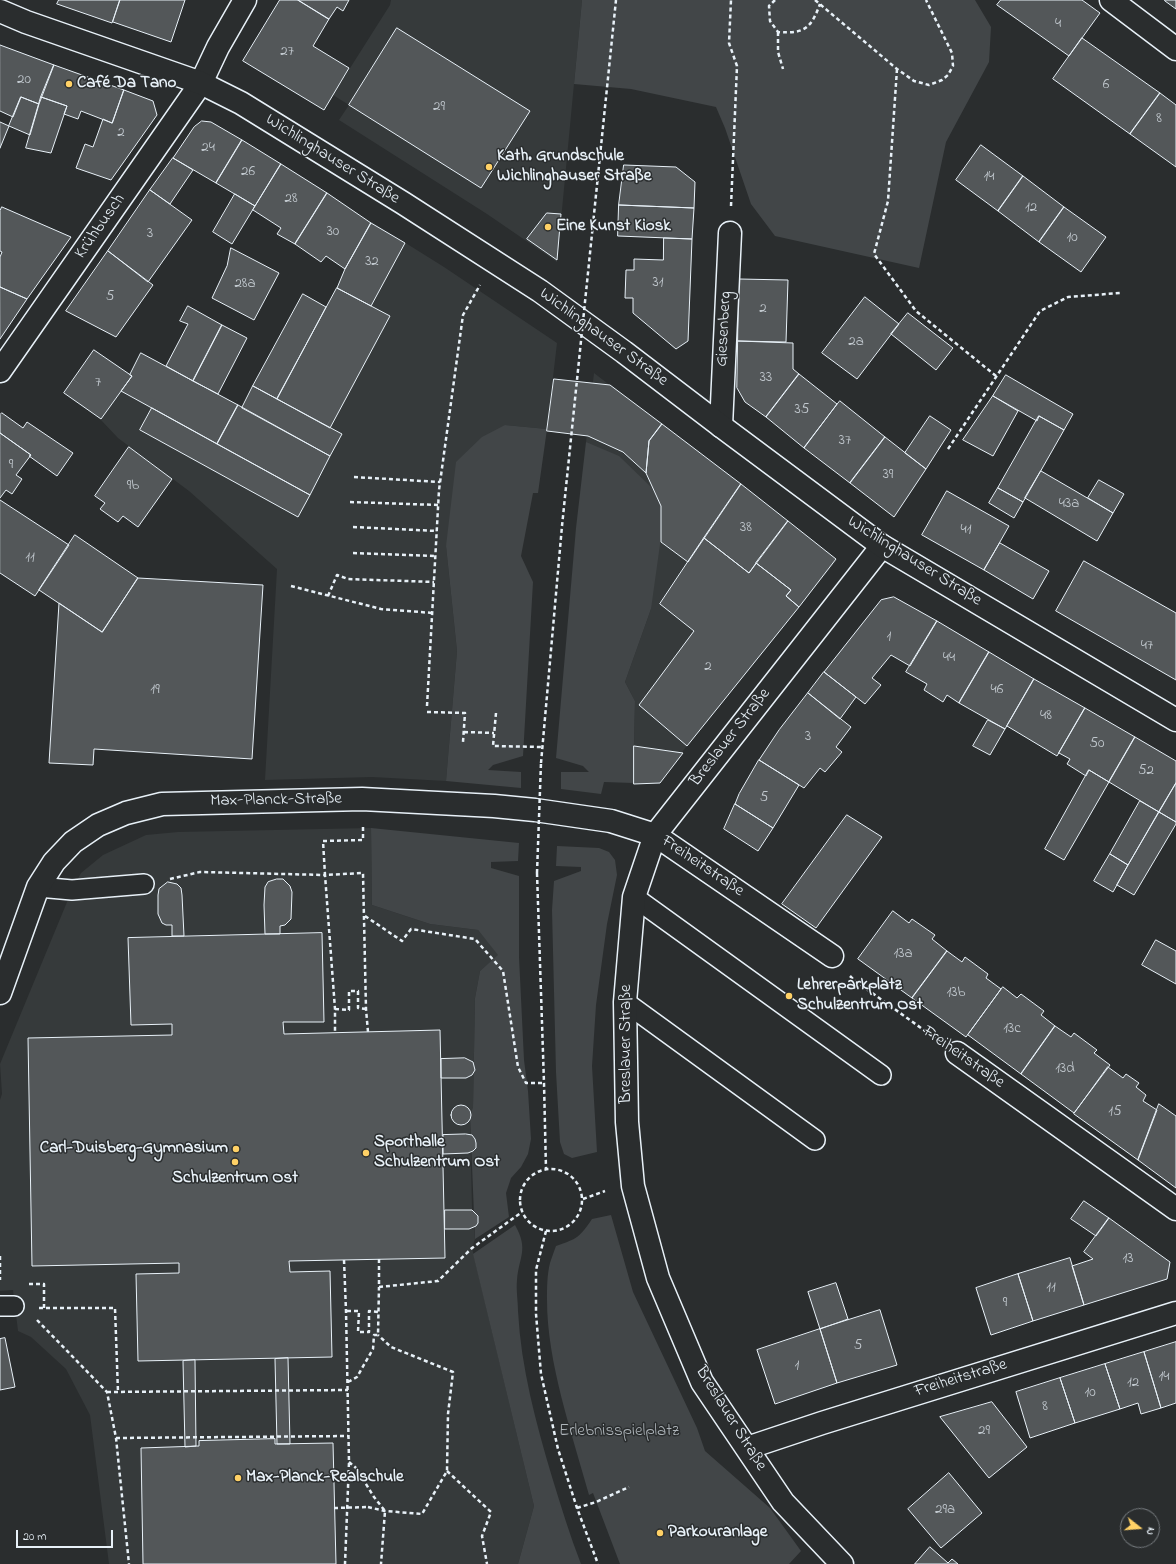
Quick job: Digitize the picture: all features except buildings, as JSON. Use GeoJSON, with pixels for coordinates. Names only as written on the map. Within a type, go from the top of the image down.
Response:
{"type":"FeatureCollection","features":[{"type":"Feature","properties":{"kind":"street","name":"Krühbusch"},"geometry":{"type":"LineString","coordinates":[[0,371],[201,83],[218,46],[245,0]]}},
{"type":"Feature","properties":{"kind":"street"},"geometry":{"type":"LineString","coordinates":[[1111,0],[1176,49]]}},
{"type":"Feature","properties":{"kind":"street","name":"Wichlinghauser Straße"},"geometry":{"type":"LineString","coordinates":[[0,11],[26,22],[201,83],[241,103],[540,291],[624,352],[720,426],[882,546],[1176,720]]}},
{"type":"Feature","properties":{"kind":"street","name":"Giesenberg"},"geometry":{"type":"LineString","coordinates":[[720,426],[730,233]]}},
{"type":"Feature","properties":{"kind":"street","name":"Breslauer Straße"},"geometry":{"type":"LineString","coordinates":[[842,1564],[783,1502],[702,1382],[658,1278],[634,1186],[627,1122],[625,1002],[634,897],[655,835],[882,546]]}},
{"type":"Feature","properties":{"kind":"street","name":"Max-Planck-Straße"},"geometry":{"type":"LineString","coordinates":[[0,993],[38,887],[54,862],[73,842],[98,825],[126,813],[162,804],[362,799],[494,806],[611,820],[655,835]]}},
{"type":"Feature","properties":{"kind":"street","name":"Freiheitstraße"},"geometry":{"type":"LineString","coordinates":[[655,835],[832,956]]}},
{"type":"Feature","properties":{"kind":"street","name":"Freiheitstraße"},"geometry":{"type":"LineString","coordinates":[[956,1053],[1176,1209]]}},
{"type":"Feature","properties":{"kind":"street","name":"Freiheitstraße"},"geometry":{"type":"LineString","coordinates":[[747,1448],[822,1422],[1176,1313]]}},
{"type":"Feature","properties":{"kind":"lane"},"geometry":{"type":"LineString","coordinates":[[38,887],[72,890],[144,884]]}},
{"type":"Feature","properties":{"kind":"lane"},"geometry":{"type":"LineString","coordinates":[[634,897],[881,1075]]}},
{"type":"Feature","properties":{"kind":"lane"},"geometry":{"type":"LineString","coordinates":[[625,1002],[815,1140]]}},
{"type":"Feature","properties":{"kind":"path"},"geometry":{"type":"LineString","coordinates":[[546,1169],[537,873],[541,763],[562,526],[616,0]]}},
{"type":"Feature","properties":{"kind":"path"},"geometry":{"type":"LineString","coordinates":[[730,233],[737,66],[730,43],[731,0]]}},
{"type":"Feature","properties":{"kind":"path"},"geometry":{"type":"LineString","coordinates":[[775,0],[769,6],[770,21],[778,32],[778,52],[782,69]]}},
{"type":"Feature","properties":{"kind":"path"},"geometry":{"type":"LineString","coordinates":[[815,0],[897,70],[914,81],[929,85],[942,80],[948,75],[953,66],[952,53],[926,0]]}},
{"type":"Feature","properties":{"kind":"path"},"geometry":{"type":"LineString","coordinates":[[778,32],[792,33],[804,29],[814,19],[820,4]]}},
{"type":"Feature","properties":{"kind":"path"},"geometry":{"type":"LineString","coordinates":[[897,70],[888,201],[874,254],[916,311],[996,376]]}},
{"type":"Feature","properties":{"kind":"path"},"geometry":{"type":"LineString","coordinates":[[427,706],[440,482],[462,315],[494,261]]}},
{"type":"Feature","properties":{"kind":"path"},"geometry":{"type":"LineString","coordinates":[[948,449],[1040,311],[1068,297],[1120,293]]}},
{"type":"Feature","properties":{"kind":"path"},"geometry":{"type":"LineString","coordinates":[[354,477],[440,482]]}},
{"type":"Feature","properties":{"kind":"path"},"geometry":{"type":"LineString","coordinates":[[350,502],[438,505]]}},
{"type":"Feature","properties":{"kind":"path"},"geometry":{"type":"LineString","coordinates":[[353,527],[437,531]]}},
{"type":"Feature","properties":{"kind":"path"},"geometry":{"type":"LineString","coordinates":[[353,553],[435,556]]}},
{"type":"Feature","properties":{"kind":"path"},"geometry":{"type":"LineString","coordinates":[[328,596],[338,575],[348,579],[434,582]]}},
{"type":"Feature","properties":{"kind":"path"},"geometry":{"type":"LineString","coordinates":[[290,586],[382,609],[433,613]]}},
{"type":"Feature","properties":{"kind":"path"},"geometry":{"type":"LineString","coordinates":[[427,712],[465,713],[463,742]]}},
{"type":"Feature","properties":{"kind":"path"},"geometry":{"type":"LineString","coordinates":[[496,713],[493,746],[542,747]]}},
{"type":"Feature","properties":{"kind":"path"},"geometry":{"type":"LineString","coordinates":[[464,732],[494,733]]}},
{"type":"Feature","properties":{"kind":"path"},"geometry":{"type":"LineString","coordinates":[[335,1032],[335,1009],[323,841],[363,840],[363,828]]}},
{"type":"Feature","properties":{"kind":"path"},"geometry":{"type":"LineString","coordinates":[[144,884],[200,872],[325,875],[363,874],[366,1009],[368,1032]]}},
{"type":"Feature","properties":{"kind":"path"},"geometry":{"type":"LineString","coordinates":[[365,916],[402,941],[411,929],[475,939],[503,971],[518,1067],[526,1083],[544,1083]]}},
{"type":"Feature","properties":{"kind":"path","name":"Freiheitstraße"},"geometry":{"type":"LineString","coordinates":[[832,956],[854,980],[956,1053]]}},
{"type":"Feature","properties":{"kind":"path"},"geometry":{"type":"LineString","coordinates":[[335,1009],[348,1010],[349,991],[358,991],[358,1008],[366,1009]]}},
{"type":"Feature","properties":{"kind":"path"},"geometry":{"type":"LineString","coordinates":[[546,1169],[563,1171],[571,1176],[581,1191],[583,1200],[580,1213],[572,1224],[555,1232],[546,1231],[532,1225],[522,1212],[520,1194],[523,1185],[536,1172],[546,1169]]}},
{"type":"Feature","properties":{"kind":"path"},"geometry":{"type":"LineString","coordinates":[[379,1287],[438,1282],[472,1248],[522,1212]]}},
{"type":"Feature","properties":{"kind":"path"},"geometry":{"type":"LineString","coordinates":[[546,1231],[536,1270],[536,1314],[541,1374],[558,1449],[576,1508],[598,1564]]}},
{"type":"Feature","properties":{"kind":"path"},"geometry":{"type":"LineString","coordinates":[[334,1508],[368,1507],[385,1511],[422,1514],[447,1471],[448,1414],[453,1372],[391,1347],[378,1335],[379,1259]]}},
{"type":"Feature","properties":{"kind":"path"},"geometry":{"type":"LineString","coordinates":[[344,1260],[348,1382],[348,1462],[345,1564]]}},
{"type":"Feature","properties":{"kind":"path"},"geometry":{"type":"LineString","coordinates":[[13,1306],[115,1308],[118,1392]]}},
{"type":"Feature","properties":{"kind":"path"},"geometry":{"type":"LineString","coordinates":[[13,1306],[107,1392],[116,1438],[130,1564]]}},
{"type":"Feature","properties":{"kind":"path"},"geometry":{"type":"LineString","coordinates":[[346,1311],[359,1311],[358,1332],[369,1332],[369,1312],[379,1312]]}},
{"type":"Feature","properties":{"kind":"path"},"geometry":{"type":"LineString","coordinates":[[348,1382],[357,1377],[373,1349],[374,1335],[378,1335]]}},
{"type":"Feature","properties":{"kind":"path"},"geometry":{"type":"LineString","coordinates":[[107,1392],[348,1390]]}},
{"type":"Feature","properties":{"kind":"path"},"geometry":{"type":"LineString","coordinates":[[116,1438],[348,1436]]}},
{"type":"Feature","properties":{"kind":"path"},"geometry":{"type":"LineString","coordinates":[[348,1462],[356,1468],[374,1497],[385,1511],[381,1564]]}},
{"type":"Feature","properties":{"kind":"path"},"geometry":{"type":"LineString","coordinates":[[447,1471],[491,1512],[482,1536],[487,1564]]}},
{"type":"Feature","properties":{"kind":"path"},"geometry":{"type":"LineString","coordinates":[[576,1508],[596,1502],[629,1487]]}},
{"type":"Feature","properties":{"kind":"shaded area","name":"Kath. Grundschule Wichlinghauser Straße"},"geometry":{"type":"Polygon","coordinates":[[[391,0],[582,0],[557,262],[487,214],[339,120],[349,105],[333,95],[390,5],[391,0]]]}},
{"type":"Feature","properties":{"kind":"shaded area"},"geometry":{"type":"Polygon","coordinates":[[[372,222],[444,267],[557,343],[547,429],[505,425],[446,546],[457,651],[446,781],[372,777],[265,780],[277,569],[189,491],[118,438],[101,420],[131,374],[142,353],[265,420],[372,222]]]}},
{"type":"Feature","properties":{"kind":"shaded area"},"geometry":{"type":"Polygon","coordinates":[[[594,373],[837,560],[657,783],[633,783],[635,701],[625,682],[651,609],[586,442],[594,373]]]}},
{"type":"Feature","properties":{"kind":"shaded area","name":"Schulzentrum Ost"},"geometry":{"type":"Polygon","coordinates":[[[371,828],[372,905],[430,924],[478,930],[499,955],[480,971],[475,998],[473,1107],[470,1116],[472,1209],[475,1239],[472,1248],[534,1506],[518,1564],[109,1564],[90,1415],[66,1369],[31,1337],[18,1331],[13,1290],[0,1291],[0,1100],[2,1094],[0,1064],[72,890],[81,873],[103,855],[146,835],[178,832],[371,828]]]}},
{"type":"Feature","properties":{"kind":"green space"},"geometry":{"type":"Polygon","coordinates":[[[582,0],[975,0],[991,27],[989,62],[946,142],[919,268],[775,236],[751,204],[725,128],[716,107],[631,89],[574,84],[582,0]]]}},
{"type":"Feature","properties":{"kind":"green space"},"geometry":{"type":"Polygon","coordinates":[[[505,425],[547,429],[538,493],[533,493],[521,556],[533,582],[523,756],[493,765],[488,770],[521,772],[521,788],[446,781],[457,651],[446,546],[456,462],[482,437],[505,425]]]}},
{"type":"Feature","properties":{"kind":"green space"},"geometry":{"type":"Polygon","coordinates":[[[586,442],[619,456],[652,488],[662,506],[662,530],[651,609],[625,682],[635,701],[633,783],[604,782],[601,794],[561,789],[561,772],[589,772],[583,766],[556,758],[576,528],[586,442]]]}},
{"type":"Feature","properties":{"kind":"green space"},"geometry":{"type":"Polygon","coordinates":[[[371,828],[519,843],[518,861],[491,862],[491,868],[519,876],[519,957],[524,1060],[528,1091],[531,1139],[528,1154],[521,1167],[511,1178],[506,1193],[509,1217],[475,1239],[470,1116],[473,1107],[475,998],[480,971],[498,955],[478,930],[430,924],[372,905],[371,828]]]}},
{"type":"Feature","properties":{"kind":"green space"},"geometry":{"type":"Polygon","coordinates":[[[557,846],[599,848],[609,852],[615,860],[617,875],[607,924],[596,1005],[592,1066],[597,1152],[572,1158],[564,1154],[560,1142],[556,1072],[552,910],[554,881],[581,871],[581,867],[556,866],[557,846]]]}},
{"type":"Feature","properties":{"kind":"green space","name":"Erlebnisspielplatz"},"geometry":{"type":"Polygon","coordinates":[[[611,1215],[633,1292],[697,1428],[705,1451],[770,1508],[801,1551],[789,1564],[620,1564],[593,1493],[589,1495],[568,1423],[551,1348],[547,1300],[549,1268],[556,1246],[581,1234],[592,1219],[611,1215]]]}},
{"type":"Feature","properties":{"kind":"green space"},"geometry":{"type":"Polygon","coordinates":[[[515,1225],[522,1241],[522,1253],[518,1272],[517,1288],[522,1353],[530,1395],[546,1457],[581,1564],[518,1564],[534,1506],[473,1254],[515,1225]]]}},
{"type":"Feature","properties":{"kind":"place","name":"Café Da Tano"},"geometry":{"type":"Point","coordinates":[69,84]}},
{"type":"Feature","properties":{"kind":"place","name":"Kath. Grundschule Wichlinghauser Straße"},"geometry":{"type":"Point","coordinates":[489,167]}},
{"type":"Feature","properties":{"kind":"place","name":"Eine Kunst Kiosk"},"geometry":{"type":"Point","coordinates":[548,227]}},
{"type":"Feature","properties":{"kind":"place","name":"Lehrerparkplatz Schulzentrum Ost"},"geometry":{"type":"Point","coordinates":[789,996]}},
{"type":"Feature","properties":{"kind":"place","name":"Carl-Duisberg-Gymnasium"},"geometry":{"type":"Point","coordinates":[236,1149]}},
{"type":"Feature","properties":{"kind":"place","name":"Sporthalle Schulzentrum Ost"},"geometry":{"type":"Point","coordinates":[366,1153]}},
{"type":"Feature","properties":{"kind":"place","name":"Schulzentrum Ost"},"geometry":{"type":"Point","coordinates":[235,1162]}},
{"type":"Feature","properties":{"kind":"place","name":"Max-Planck-Realschule"},"geometry":{"type":"Point","coordinates":[238,1478]}},
{"type":"Feature","properties":{"kind":"place","name":"Parkouranlage"},"geometry":{"type":"Point","coordinates":[660,1533]}}]}
